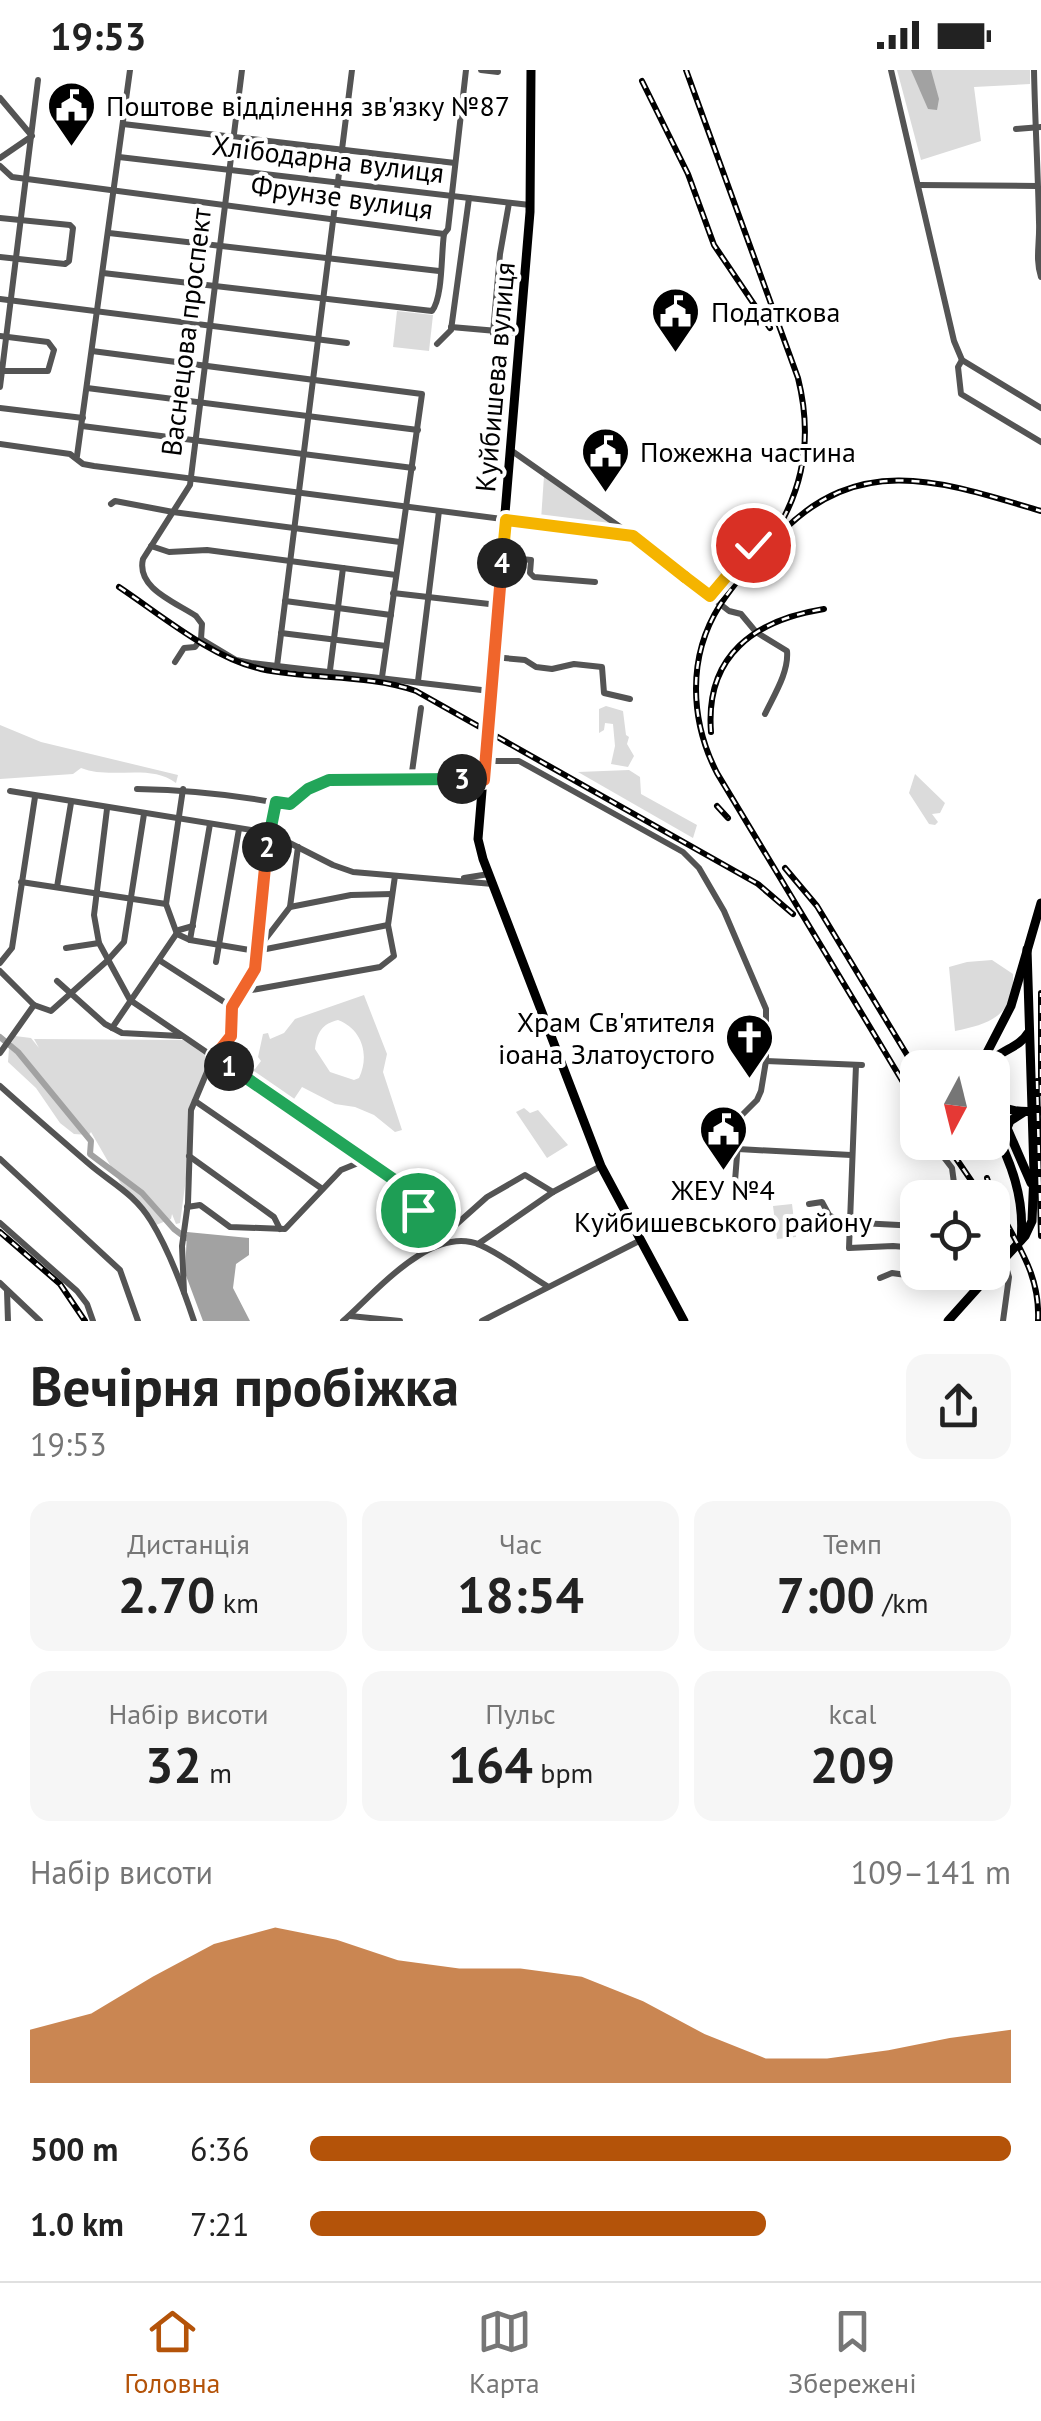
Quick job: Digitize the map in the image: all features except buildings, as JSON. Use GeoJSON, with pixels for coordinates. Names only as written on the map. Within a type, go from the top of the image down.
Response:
{"type":"FeatureCollection","features":[{"type":"Feature","properties":{"kind":"main road","name":"Куйбишева вулиця"},"geometry":{"type":"LineString","coordinates":[[531,70],[530,205],[478,839],[601,1166],[681,1321]]}},
{"type":"Feature","properties":{"kind":"main road"},"geometry":{"type":"LineString","coordinates":[[988,1050],[1011,1006],[1041,902]]}},
{"type":"Feature","properties":{"kind":"main road"},"geometry":{"type":"LineString","coordinates":[[1010,1253],[1032,1221],[1034,1190],[1027,949]]}},
{"type":"Feature","properties":{"kind":"main road"},"geometry":{"type":"LineString","coordinates":[[1003,1020],[1016,1014],[1028,1031]]}},
{"type":"Feature","properties":{"kind":"main road"},"geometry":{"type":"LineString","coordinates":[[1003,1050],[1023,1041],[1028,1031]]}},
{"type":"Feature","properties":{"kind":"main road"},"geometry":{"type":"LineString","coordinates":[[1010,1109],[1041,1110]]}},
{"type":"Feature","properties":{"kind":"main road"},"geometry":{"type":"LineString","coordinates":[[1024,1112],[1010,1121],[1008,1136],[1034,1190]]}},
{"type":"Feature","properties":{"kind":"main road"},"geometry":{"type":"LineString","coordinates":[[1010,1159],[1021,1240]]}},
{"type":"Feature","properties":{"kind":"main road"},"geometry":{"type":"LineString","coordinates":[[1018,1196],[1034,1190]]}},
{"type":"Feature","properties":{"kind":"main road"},"geometry":{"type":"LineString","coordinates":[[948,1321],[976,1290]]}},
{"type":"Feature","properties":{"kind":"street"},"geometry":{"type":"LineString","coordinates":[[77,457],[130,70]]}},
{"type":"Feature","properties":{"kind":"street","name":"Васнецова проспект"},"geometry":{"type":"LineString","coordinates":[[151,546],[190,485],[242,70]]}},
{"type":"Feature","properties":{"kind":"street"},"geometry":{"type":"LineString","coordinates":[[277,666],[352,70]]}},
{"type":"Feature","properties":{"kind":"street"},"geometry":{"type":"LineString","coordinates":[[103,273],[428,311],[435,308],[440,297],[439,271],[466,70]]}},
{"type":"Feature","properties":{"kind":"street"},"geometry":{"type":"LineString","coordinates":[[481,70],[498,72]]}},
{"type":"Feature","properties":{"kind":"street"},"geometry":{"type":"LineString","coordinates":[[890,70],[954,341],[962,360],[1041,408]]}},
{"type":"Feature","properties":{"kind":"street"},"geometry":{"type":"LineString","coordinates":[[1034,70],[1040,220],[1036,258],[1041,277]]}},
{"type":"Feature","properties":{"kind":"street"},"geometry":{"type":"LineString","coordinates":[[0,387],[3,336],[38,80]]}},
{"type":"Feature","properties":{"kind":"street"},"geometry":{"type":"LineString","coordinates":[[0,98],[32,136]]}},
{"type":"Feature","properties":{"kind":"street"},"geometry":{"type":"LineString","coordinates":[[21,124],[34,117]]}},
{"type":"Feature","properties":{"kind":"street"},"geometry":{"type":"LineString","coordinates":[[123,124],[455,164]]}},
{"type":"Feature","properties":{"kind":"street"},"geometry":{"type":"LineString","coordinates":[[1016,129],[1038,127]]}},
{"type":"Feature","properties":{"kind":"street"},"geometry":{"type":"LineString","coordinates":[[0,162],[32,136]]}},
{"type":"Feature","properties":{"kind":"street","name":"Хлібодарна вулиця"},"geometry":{"type":"LineString","coordinates":[[119,157],[530,205]]}},
{"type":"Feature","properties":{"kind":"street","name":"Фрунзе вулиця"},"geometry":{"type":"LineString","coordinates":[[0,162],[10,176],[444,234]]}},
{"type":"Feature","properties":{"kind":"street"},"geometry":{"type":"LineString","coordinates":[[919,185],[1039,186]]}},
{"type":"Feature","properties":{"kind":"street"},"geometry":{"type":"LineString","coordinates":[[437,344],[450,334],[452,326],[469,198]]}},
{"type":"Feature","properties":{"kind":"street"},"geometry":{"type":"LineString","coordinates":[[493,333],[509,203]]}},
{"type":"Feature","properties":{"kind":"street"},"geometry":{"type":"LineString","coordinates":[[0,218],[73,228],[69,262],[65,264],[0,258]]}},
{"type":"Feature","properties":{"kind":"street"},"geometry":{"type":"LineString","coordinates":[[109,232],[439,271]]}},
{"type":"Feature","properties":{"kind":"street"},"geometry":{"type":"LineString","coordinates":[[0,299],[347,342]]}},
{"type":"Feature","properties":{"kind":"street"},"geometry":{"type":"LineString","coordinates":[[452,326],[521,333]]}},
{"type":"Feature","properties":{"kind":"street"},"geometry":{"type":"LineString","coordinates":[[1,371],[43,373],[48,371],[54,350],[48,342],[3,336]]}},
{"type":"Feature","properties":{"kind":"street"},"geometry":{"type":"LineString","coordinates":[[92,351],[422,394],[382,677]]}},
{"type":"Feature","properties":{"kind":"street"},"geometry":{"type":"LineString","coordinates":[[962,360],[958,367],[961,394],[1041,442]]}},
{"type":"Feature","properties":{"kind":"street"},"geometry":{"type":"LineString","coordinates":[[87,388],[418,430]]}},
{"type":"Feature","properties":{"kind":"street"},"geometry":{"type":"LineString","coordinates":[[0,408],[195,440],[413,468]]}},
{"type":"Feature","properties":{"kind":"street"},"geometry":{"type":"LineString","coordinates":[[0,444],[77,457],[88,465],[633,536]]}},
{"type":"Feature","properties":{"kind":"street"},"geometry":{"type":"LineString","coordinates":[[512,451],[787,651],[783,673],[765,714]]}},
{"type":"Feature","properties":{"kind":"street"},"geometry":{"type":"LineString","coordinates":[[111,504],[115,501],[400,542]]}},
{"type":"Feature","properties":{"kind":"street"},"geometry":{"type":"LineString","coordinates":[[418,681],[439,511]]}},
{"type":"Feature","properties":{"kind":"street"},"geometry":{"type":"LineString","coordinates":[[710,596],[757,540],[763,524]]}},
{"type":"Feature","properties":{"kind":"street"},"geometry":{"type":"LineString","coordinates":[[175,662],[184,648],[194,647],[201,639],[202,624],[146,583],[143,559],[151,546],[169,552],[207,550],[396,574]]}},
{"type":"Feature","properties":{"kind":"street"},"geometry":{"type":"LineString","coordinates":[[502,557],[529,560],[531,575],[541,578],[596,582]]}},
{"type":"Feature","properties":{"kind":"street"},"geometry":{"type":"LineString","coordinates":[[330,670],[343,568]]}},
{"type":"Feature","properties":{"kind":"street"},"geometry":{"type":"LineString","coordinates":[[394,594],[498,605]]}},
{"type":"Feature","properties":{"kind":"street"},"geometry":{"type":"LineString","coordinates":[[285,601],[390,615]]}},
{"type":"Feature","properties":{"kind":"street"},"geometry":{"type":"LineString","coordinates":[[281,633],[386,646]]}},
{"type":"Feature","properties":{"kind":"street"},"geometry":{"type":"LineString","coordinates":[[201,639],[236,660],[490,691]]}},
{"type":"Feature","properties":{"kind":"street"},"geometry":{"type":"LineString","coordinates":[[494,656],[552,669],[574,664],[602,667],[604,693],[630,699]]}},
{"type":"Feature","properties":{"kind":"street"},"geometry":{"type":"LineString","coordinates":[[411,779],[421,708]]}},
{"type":"Feature","properties":{"kind":"street"},"geometry":{"type":"LineString","coordinates":[[486,761],[520,761],[692,860],[724,912],[766,1009],[766,1062],[760,1096],[740,1117],[735,1181]]}},
{"type":"Feature","properties":{"kind":"street"},"geometry":{"type":"LineString","coordinates":[[136,789],[183,789],[290,804],[308,789],[329,780],[484,780]]}},
{"type":"Feature","properties":{"kind":"street"},"geometry":{"type":"LineString","coordinates":[[183,789],[166,904],[176,934],[256,951],[388,925]]}},
{"type":"Feature","properties":{"kind":"street"},"geometry":{"type":"LineString","coordinates":[[10,791],[270,833],[353,872],[492,879]]}},
{"type":"Feature","properties":{"kind":"street"},"geometry":{"type":"LineString","coordinates":[[0,963],[12,948],[35,797]]}},
{"type":"Feature","properties":{"kind":"street"},"geometry":{"type":"LineString","coordinates":[[184,1292],[181,1258],[188,1207],[191,1110],[215,1056],[231,1036],[232,1007],[255,969],[276,802]]}},
{"type":"Feature","properties":{"kind":"street"},"geometry":{"type":"LineString","coordinates":[[57,887],[71,803]]}},
{"type":"Feature","properties":{"kind":"street"},"geometry":{"type":"LineString","coordinates":[[107,808],[94,915],[107,962],[130,1000],[396,1182],[442,1240],[478,1244],[547,1286]]}},
{"type":"Feature","properties":{"kind":"street"},"geometry":{"type":"LineString","coordinates":[[0,971],[45,1011],[57,1008],[107,962],[124,942],[144,814]]}},
{"type":"Feature","properties":{"kind":"street"},"geometry":{"type":"LineString","coordinates":[[190,940],[210,824]]}},
{"type":"Feature","properties":{"kind":"street"},"geometry":{"type":"LineString","coordinates":[[216,962],[239,829]]}},
{"type":"Feature","properties":{"kind":"street"},"geometry":{"type":"LineString","coordinates":[[256,951],[290,907],[298,847]]}},
{"type":"Feature","properties":{"kind":"street"},"geometry":{"type":"LineString","coordinates":[[241,992],[380,967],[392,961],[388,925],[395,876]]}},
{"type":"Feature","properties":{"kind":"street"},"geometry":{"type":"LineString","coordinates":[[21,882],[166,904]]}},
{"type":"Feature","properties":{"kind":"street"},"geometry":{"type":"LineString","coordinates":[[290,907],[351,894],[392,894]]}},
{"type":"Feature","properties":{"kind":"street"},"geometry":{"type":"LineString","coordinates":[[112,1028],[181,927],[193,926]]}},
{"type":"Feature","properties":{"kind":"street"},"geometry":{"type":"LineString","coordinates":[[66,948],[99,943]]}},
{"type":"Feature","properties":{"kind":"street"},"geometry":{"type":"LineString","coordinates":[[159,960],[232,1007]]}},
{"type":"Feature","properties":{"kind":"street"},"geometry":{"type":"LineString","coordinates":[[58,981],[112,1028],[134,1035],[181,1036]]}},
{"type":"Feature","properties":{"kind":"street"},"geometry":{"type":"LineString","coordinates":[[0,1053],[33,1004]]}},
{"type":"Feature","properties":{"kind":"street"},"geometry":{"type":"LineString","coordinates":[[766,1062],[859,1065],[849,1248],[900,1247]]}},
{"type":"Feature","properties":{"kind":"street"},"geometry":{"type":"LineString","coordinates":[[0,1086],[32,1117],[128,1194],[150,1218],[194,1321]]}},
{"type":"Feature","properties":{"kind":"street"},"geometry":{"type":"LineString","coordinates":[[194,1101],[321,1188]]}},
{"type":"Feature","properties":{"kind":"street"},"geometry":{"type":"LineString","coordinates":[[738,1149],[852,1155]]}},
{"type":"Feature","properties":{"kind":"street"},"geometry":{"type":"LineString","coordinates":[[189,1156],[274,1217],[280,1229]]}},
{"type":"Feature","properties":{"kind":"street"},"geometry":{"type":"LineString","coordinates":[[0,1159],[120,1270],[138,1321]]}},
{"type":"Feature","properties":{"kind":"street"},"geometry":{"type":"LineString","coordinates":[[188,1207],[200,1205],[230,1227],[288,1228],[321,1188],[342,1170],[364,1160]]}},
{"type":"Feature","properties":{"kind":"street"},"geometry":{"type":"LineString","coordinates":[[478,1244],[552,1192],[601,1166]]}},
{"type":"Feature","properties":{"kind":"street"},"geometry":{"type":"LineString","coordinates":[[346,1318],[442,1240],[487,1197],[525,1174],[552,1192]]}},
{"type":"Feature","properties":{"kind":"street"},"geometry":{"type":"LineString","coordinates":[[809,1204],[822,1202],[834,1220],[900,1225]]}},
{"type":"Feature","properties":{"kind":"street"},"geometry":{"type":"LineString","coordinates":[[0,1223],[77,1291],[93,1321]]}},
{"type":"Feature","properties":{"kind":"street"},"geometry":{"type":"LineString","coordinates":[[482,1321],[642,1240]]}},
{"type":"Feature","properties":{"kind":"street"},"geometry":{"type":"LineString","coordinates":[[880,1278],[900,1273]]}},
{"type":"Feature","properties":{"kind":"street"},"geometry":{"type":"LineString","coordinates":[[3,1286],[8,1321]]}},
{"type":"Feature","properties":{"kind":"street"},"geometry":{"type":"LineString","coordinates":[[3,1286],[40,1321]]}},
{"type":"Feature","properties":{"kind":"street"},"geometry":{"type":"LineString","coordinates":[[1003,1321],[1007,1290]]}},
{"type":"Feature","properties":{"kind":"street"},"geometry":{"type":"LineString","coordinates":[[346,1318],[400,1321]]}},
{"type":"Feature","properties":{"kind":"shaded area"},"geometry":{"type":"Polygon","coordinates":[[[897,70],[1030,70],[1030,84],[974,87],[981,141],[921,160],[897,70]]]}},
{"type":"Feature","properties":{"kind":"shaded area"},"geometry":{"type":"Polygon","coordinates":[[[911,70],[931,70],[939,99],[937,110],[928,109],[911,70]]]}},
{"type":"Feature","properties":{"kind":"shaded area"},"geometry":{"type":"Polygon","coordinates":[[[397,311],[433,315],[429,351],[393,347],[397,311]]]}},
{"type":"Feature","properties":{"kind":"shaded area"},"geometry":{"type":"Polygon","coordinates":[[[544,476],[618,528],[619,531],[541,520],[544,476]]]}},
{"type":"Feature","properties":{"kind":"shaded area"},"geometry":{"type":"Polygon","coordinates":[[[606,706],[623,711],[627,744],[634,756],[628,767],[611,764],[615,746],[613,724],[605,723],[599,733],[599,709],[606,706]]]}},
{"type":"Feature","properties":{"kind":"shaded area"},"geometry":{"type":"Polygon","coordinates":[[[0,725],[41,742],[178,775],[176,783],[154,774],[105,773],[81,768],[73,774],[0,779],[0,725]]]}},
{"type":"Feature","properties":{"kind":"shaded area"},"geometry":{"type":"Polygon","coordinates":[[[629,770],[640,777],[641,794],[697,825],[693,838],[578,772],[629,770]]]}},
{"type":"Feature","properties":{"kind":"shaded area"},"geometry":{"type":"Polygon","coordinates":[[[915,774],[945,803],[940,813],[932,814],[938,822],[935,825],[929,824],[909,793],[915,774]]]}},
{"type":"Feature","properties":{"kind":"shaded area"},"geometry":{"type":"Polygon","coordinates":[[[992,960],[1013,974],[1010,999],[989,1021],[955,1031],[949,967],[992,960]]]}},
{"type":"Feature","properties":{"kind":"shaded area"},"geometry":{"type":"Polygon","coordinates":[[[364,995],[387,1054],[383,1072],[402,1130],[395,1132],[374,1115],[335,1104],[302,1087],[292,1102],[314,1114],[327,1127],[322,1129],[223,1058],[255,1069],[261,1061],[258,1057],[263,1034],[268,1033],[270,1039],[284,1033],[295,1019],[364,995]],[[338,1020],[324,1026],[315,1049],[330,1072],[354,1080],[359,1078],[364,1052],[358,1036],[338,1020]]]}},
{"type":"Feature","properties":{"kind":"shaded area"},"geometry":{"type":"Polygon","coordinates":[[[15,1036],[31,1038],[39,1048],[34,1039],[183,1040],[202,1050],[209,1060],[188,1110],[187,1171],[180,1223],[176,1224],[172,1214],[171,1219],[156,1225],[121,1184],[91,1132],[74,1134],[60,1123],[36,1088],[8,1062],[15,1036]]]}},
{"type":"Feature","properties":{"kind":"shaded area"},"geometry":{"type":"Polygon","coordinates":[[[524,1108],[530,1113],[538,1110],[568,1145],[547,1158],[516,1112],[524,1108]]]}},
{"type":"Feature","properties":{"kind":"shaded area"},"geometry":{"type":"Polygon","coordinates":[[[792,1204],[796,1237],[777,1239],[773,1206],[792,1204]]]}},
{"type":"Feature","properties":{"kind":"shaded area"},"geometry":{"type":"Polygon","coordinates":[[[187,1232],[249,1238],[249,1255],[236,1264],[233,1288],[250,1321],[203,1321],[185,1273],[187,1232]]]}},
{"type":"Feature","properties":{"kind":"waterway"},"geometry":{"type":"LineString","coordinates":[[0,1037],[18,1052],[91,1141],[90,1154],[142,1193],[186,1238]]}},
{"type":"Feature","properties":{"kind":"railway"},"geometry":{"type":"LineString","coordinates":[[686,70],[798,378],[805,432],[797,485],[783,519],[709,625],[697,667],[701,732],[717,773],[900,1077]]}},
{"type":"Feature","properties":{"kind":"railway"},"geometry":{"type":"LineString","coordinates":[[642,81],[688,174],[714,245],[770,328]]}},
{"type":"Feature","properties":{"kind":"railway"},"geometry":{"type":"LineString","coordinates":[[782,532],[812,507],[843,491],[874,482],[938,484],[1041,511]]}},
{"type":"Feature","properties":{"kind":"railway"},"geometry":{"type":"LineString","coordinates":[[119,587],[187,634],[243,663],[261,669],[378,682],[416,691],[758,884],[793,914]]}},
{"type":"Feature","properties":{"kind":"railway"},"geometry":{"type":"LineString","coordinates":[[711,732],[716,682],[739,646],[776,622],[824,609]]}},
{"type":"Feature","properties":{"kind":"railway"},"geometry":{"type":"LineString","coordinates":[[717,806],[728,818]]}},
{"type":"Feature","properties":{"kind":"railway"},"geometry":{"type":"LineString","coordinates":[[785,868],[817,906],[904,1050]]}},
{"type":"Feature","properties":{"kind":"railway"},"geometry":{"type":"LineString","coordinates":[[1041,993],[1041,1093]]}},
{"type":"Feature","properties":{"kind":"railway"},"geometry":{"type":"LineString","coordinates":[[1037,1081],[1041,1236]]}},
{"type":"Feature","properties":{"kind":"railway"},"geometry":{"type":"LineString","coordinates":[[957,1160],[971,1180]]}},
{"type":"Feature","properties":{"kind":"railway"},"geometry":{"type":"LineString","coordinates":[[987,1178],[1027,1263],[1038,1321]]}},
{"type":"Feature","properties":{"kind":"railway"},"geometry":{"type":"LineString","coordinates":[[0,1232],[60,1284],[85,1321]]}},
{"type":"Feature","properties":{"kind":"place","name":"Поштове відділення зв'язку №87"},"geometry":{"type":"Point","coordinates":[71,148]}},
{"type":"Feature","properties":{"kind":"place","name":"Податкова"},"geometry":{"type":"Point","coordinates":[676,354]}},
{"type":"Feature","properties":{"kind":"place","name":"Пожежна частина"},"geometry":{"type":"Point","coordinates":[605,494]}},
{"type":"Feature","properties":{"kind":"place","name":"Храм Св'ятителя іоана Златоустого"},"geometry":{"type":"Point","coordinates":[750,1080]}},
{"type":"Feature","properties":{"kind":"place","name":"ЖЕУ №4 Куйбишевського району"},"geometry":{"type":"Point","coordinates":[723,1172]}},
{"type":"Feature","properties":{"kind":"route"},"geometry":{"type":"LineString","coordinates":[[418,1210],[393,1179],[215,1056],[231,1036],[232,1007],[255,969],[258,914],[276,802],[290,804],[321,782],[346,778],[484,780],[506,520],[633,536],[710,596],[753,545]]}}]}
